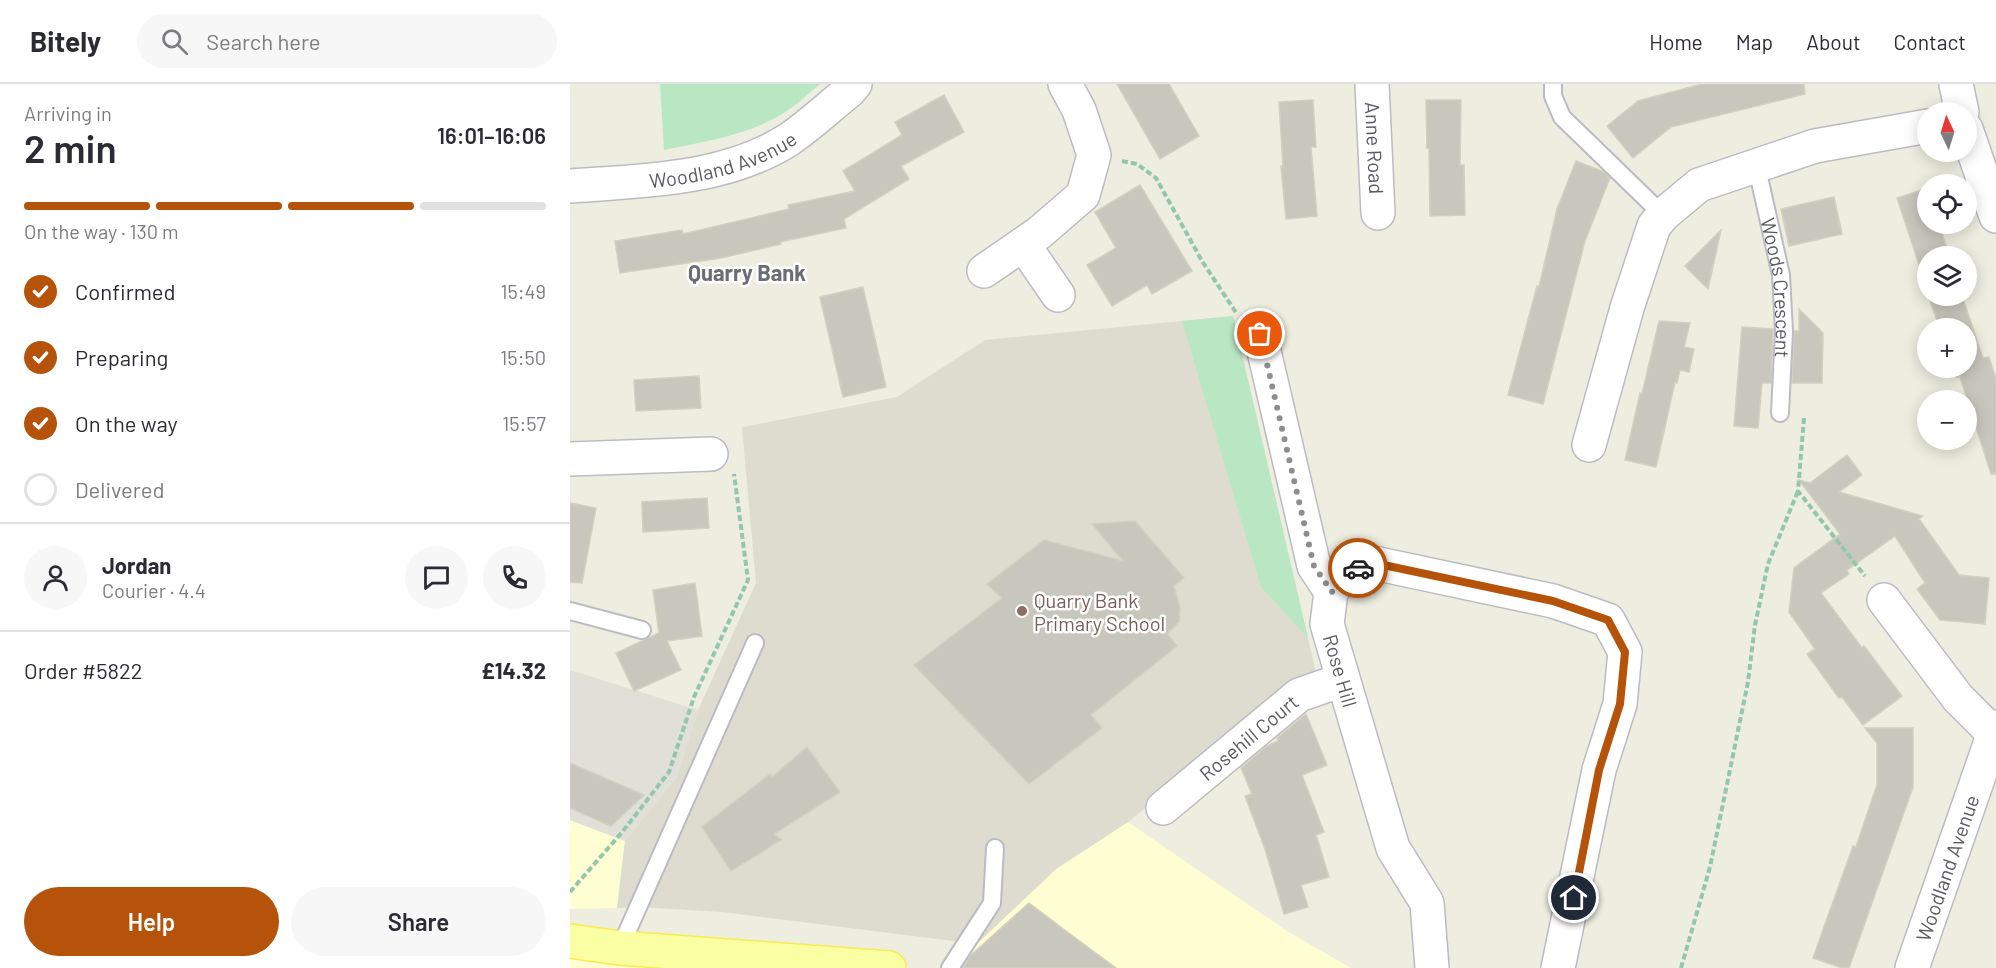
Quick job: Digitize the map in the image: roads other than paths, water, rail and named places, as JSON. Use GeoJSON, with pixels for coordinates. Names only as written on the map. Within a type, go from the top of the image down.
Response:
{"type":"FeatureCollection","features":[{"type":"Feature","properties":{"kind":"main road"},"geometry":{"type":"LineString","coordinates":[[570,941],[621,948],[889,968]]}},
{"type":"Feature","properties":{"kind":"street","name":"Woodland Avenue"},"geometry":{"type":"LineString","coordinates":[[570,186],[652,180],[695,173],[761,154],[788,140],[855,84]]}},
{"type":"Feature","properties":{"kind":"street"},"geometry":{"type":"LineString","coordinates":[[984,271],[1023,244],[1083,195],[1094,155],[1079,110],[1065,84]]}},
{"type":"Feature","properties":{"kind":"street","name":"Anne Road"},"geometry":{"type":"LineString","coordinates":[[1372,84],[1378,213]]}},
{"type":"Feature","properties":{"kind":"street"},"geometry":{"type":"LineString","coordinates":[[1956,84],[1960,102]]}},
{"type":"Feature","properties":{"kind":"street"},"geometry":{"type":"LineString","coordinates":[[1589,445],[1627,308],[1654,226],[1663,215],[1699,185],[1756,164],[1815,146],[1917,128]]}},
{"type":"Feature","properties":{"kind":"street"},"geometry":{"type":"LineString","coordinates":[[1977,161],[1996,216]]}},
{"type":"Feature","properties":{"kind":"street"},"geometry":{"type":"LineString","coordinates":[[1023,244],[1058,295]]}},
{"type":"Feature","properties":{"kind":"street"},"geometry":{"type":"LineString","coordinates":[[1260,334],[1314,566],[1332,592],[1346,572],[1374,563],[1553,601],[1608,620],[1625,652],[1620,704],[1599,770],[1557,968]]}},
{"type":"Feature","properties":{"kind":"street"},"geometry":{"type":"LineString","coordinates":[[570,459],[711,454]]}},
{"type":"Feature","properties":{"kind":"street","name":"Rose Hill"},"geometry":{"type":"LineString","coordinates":[[1332,592],[1327,624],[1393,848],[1427,903],[1432,968]]}},
{"type":"Feature","properties":{"kind":"street","name":"Woodland Avenue"},"geometry":{"type":"LineString","coordinates":[[1884,600],[1958,698],[1995,730],[1912,968]]}},
{"type":"Feature","properties":{"kind":"street","name":"Rosehill Court"},"geometry":{"type":"LineString","coordinates":[[1163,808],[1299,695],[1342,680]]}},
{"type":"Feature","properties":{"kind":"lane"},"geometry":{"type":"LineString","coordinates":[[1553,84],[1553,96],[1562,117],[1663,215]]}},
{"type":"Feature","properties":{"kind":"lane","name":"Woods Crescent"},"geometry":{"type":"LineString","coordinates":[[1756,164],[1780,275],[1784,332],[1780,413]]}},
{"type":"Feature","properties":{"kind":"lane"},"geometry":{"type":"LineString","coordinates":[[570,611],[642,630]]}},
{"type":"Feature","properties":{"kind":"lane"},"geometry":{"type":"LineString","coordinates":[[621,948],[755,643]]}},
{"type":"Feature","properties":{"kind":"lane"},"geometry":{"type":"LineString","coordinates":[[950,968],[992,903],[995,848]]}},
{"type":"Feature","properties":{"kind":"place","name":"Quarry Bank Primary School"},"geometry":{"type":"Point","coordinates":[1022,611]}},
{"type":"Feature","properties":{"kind":"district","name":"Quarry Bank"},"geometry":{"type":"Point","coordinates":[747,272]}}]}
